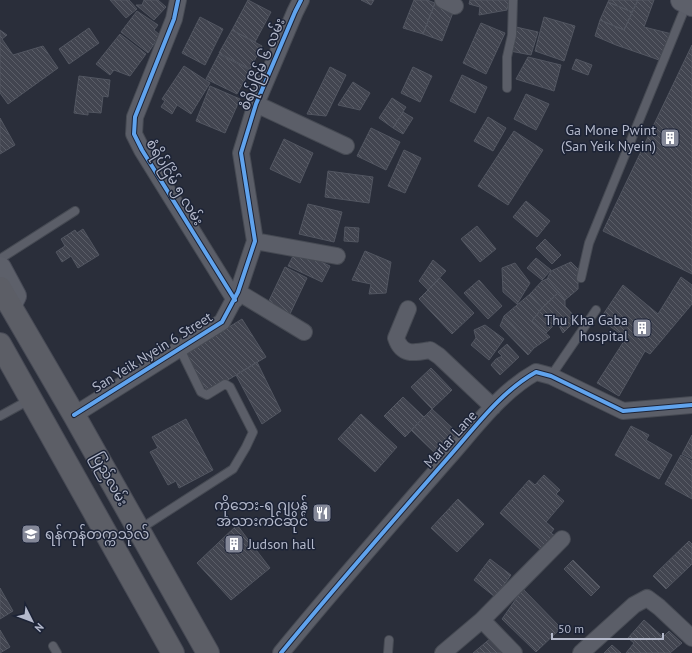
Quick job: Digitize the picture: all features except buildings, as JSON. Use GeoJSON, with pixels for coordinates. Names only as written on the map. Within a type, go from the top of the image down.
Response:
{"type":"FeatureCollection","features":[{"type":"Feature","properties":{"kind":"highway","name":"ပြည်လမ်း"},"geometry":{"type":"LineString","coordinates":[[5,297],[74,415],[208,653]]}},
{"type":"Feature","properties":{"kind":"highway"},"geometry":{"type":"LineString","coordinates":[[1,349],[32,399],[173,653]]}},
{"type":"Feature","properties":{"kind":"main road"},"geometry":{"type":"LineString","coordinates":[[0,268],[15,296],[5,297]]}},
{"type":"Feature","properties":{"kind":"street","name":"စံရိပ်ငြိမ် ၅ လမ်း"},"geometry":{"type":"LineString","coordinates":[[178,0],[174,19],[135,118],[134,134],[142,150],[236,296]]}},
{"type":"Feature","properties":{"kind":"street","name":"စံရိပ်ငြိမ် ၆ လမ်း"},"geometry":{"type":"LineString","coordinates":[[236,296],[255,241],[241,153],[256,104],[294,12],[301,0]]}},
{"type":"Feature","properties":{"kind":"street"},"geometry":{"type":"LineString","coordinates":[[256,104],[346,146]]}},
{"type":"Feature","properties":{"kind":"street"},"geometry":{"type":"LineString","coordinates":[[255,241],[337,256]]}},
{"type":"Feature","properties":{"kind":"street"},"geometry":{"type":"LineString","coordinates":[[236,296],[304,332]]}},
{"type":"Feature","properties":{"kind":"street","name":"San Yeik Nyein 6 Street"},"geometry":{"type":"LineString","coordinates":[[74,415],[222,322],[236,296]]}},
{"type":"Feature","properties":{"kind":"street"},"geometry":{"type":"LineString","coordinates":[[408,309],[396,338],[399,345],[406,352],[430,350],[439,356],[494,408]]}},
{"type":"Feature","properties":{"kind":"street","name":"Marlar Lane"},"geometry":{"type":"LineString","coordinates":[[281,653],[402,510],[494,408],[523,380],[536,372],[551,376],[623,411],[692,405]]}},
{"type":"Feature","properties":{"kind":"street"},"geometry":{"type":"LineString","coordinates":[[443,653],[482,620],[562,539]]}},
{"type":"Feature","properties":{"kind":"street"},"geometry":{"type":"LineString","coordinates":[[581,653],[634,605],[647,598],[692,638]]}},
{"type":"Feature","properties":{"kind":"street"},"geometry":{"type":"LineString","coordinates":[[482,620],[514,653]]}},
{"type":"Feature","properties":{"kind":"lane"},"geometry":{"type":"LineString","coordinates":[[507,88],[507,56],[512,35],[513,0]]}},
{"type":"Feature","properties":{"kind":"lane"},"geometry":{"type":"LineString","coordinates":[[581,278],[589,243],[687,2]]}},
{"type":"Feature","properties":{"kind":"lane"},"geometry":{"type":"LineString","coordinates":[[0,259],[75,211]]}},
{"type":"Feature","properties":{"kind":"lane"},"geometry":{"type":"LineString","coordinates":[[551,376],[596,310]]}},
{"type":"Feature","properties":{"kind":"lane"},"geometry":{"type":"LineString","coordinates":[[138,530],[232,469],[246,447],[253,432],[230,387],[225,384],[207,395],[201,392],[180,348]]}},
{"type":"Feature","properties":{"kind":"lane"},"geometry":{"type":"LineString","coordinates":[[0,416],[32,399]]}},
{"type":"Feature","properties":{"kind":"lane"},"geometry":{"type":"LineString","coordinates":[[388,653],[389,640]]}},
{"type":"Feature","properties":{"kind":"cycle path"},"geometry":{"type":"LineString","coordinates":[[178,0],[174,19],[135,117],[134,134],[142,150],[235,300]]}},
{"type":"Feature","properties":{"kind":"cycle path"},"geometry":{"type":"LineString","coordinates":[[74,415],[222,322],[238,292],[255,241],[241,153],[256,104],[301,0]]}},
{"type":"Feature","properties":{"kind":"cycle path"},"geometry":{"type":"LineString","coordinates":[[281,653],[363,555],[488,412],[499,400],[523,380],[536,372],[551,376],[623,411],[692,405]]}},
{"type":"Feature","properties":{"kind":"place","name":"Ga Mone Pwint (San Yeik Nyein)"},"geometry":{"type":"Point","coordinates":[670,138]}},
{"type":"Feature","properties":{"kind":"place","name":"Thu Kha Gaba hospital"},"geometry":{"type":"Point","coordinates":[642,328]}},
{"type":"Feature","properties":{"kind":"place","name":"ကိုဘေး-ရ ဂျပန် အသားကင်ဆိုင်"},"geometry":{"type":"Point","coordinates":[322,513]}},
{"type":"Feature","properties":{"kind":"place","name":"ရန်ကုန်တက္ကသိုလ်"},"geometry":{"type":"Point","coordinates":[31,534]}},
{"type":"Feature","properties":{"kind":"place","name":"Judson hall"},"geometry":{"type":"Point","coordinates":[234,544]}}]}
